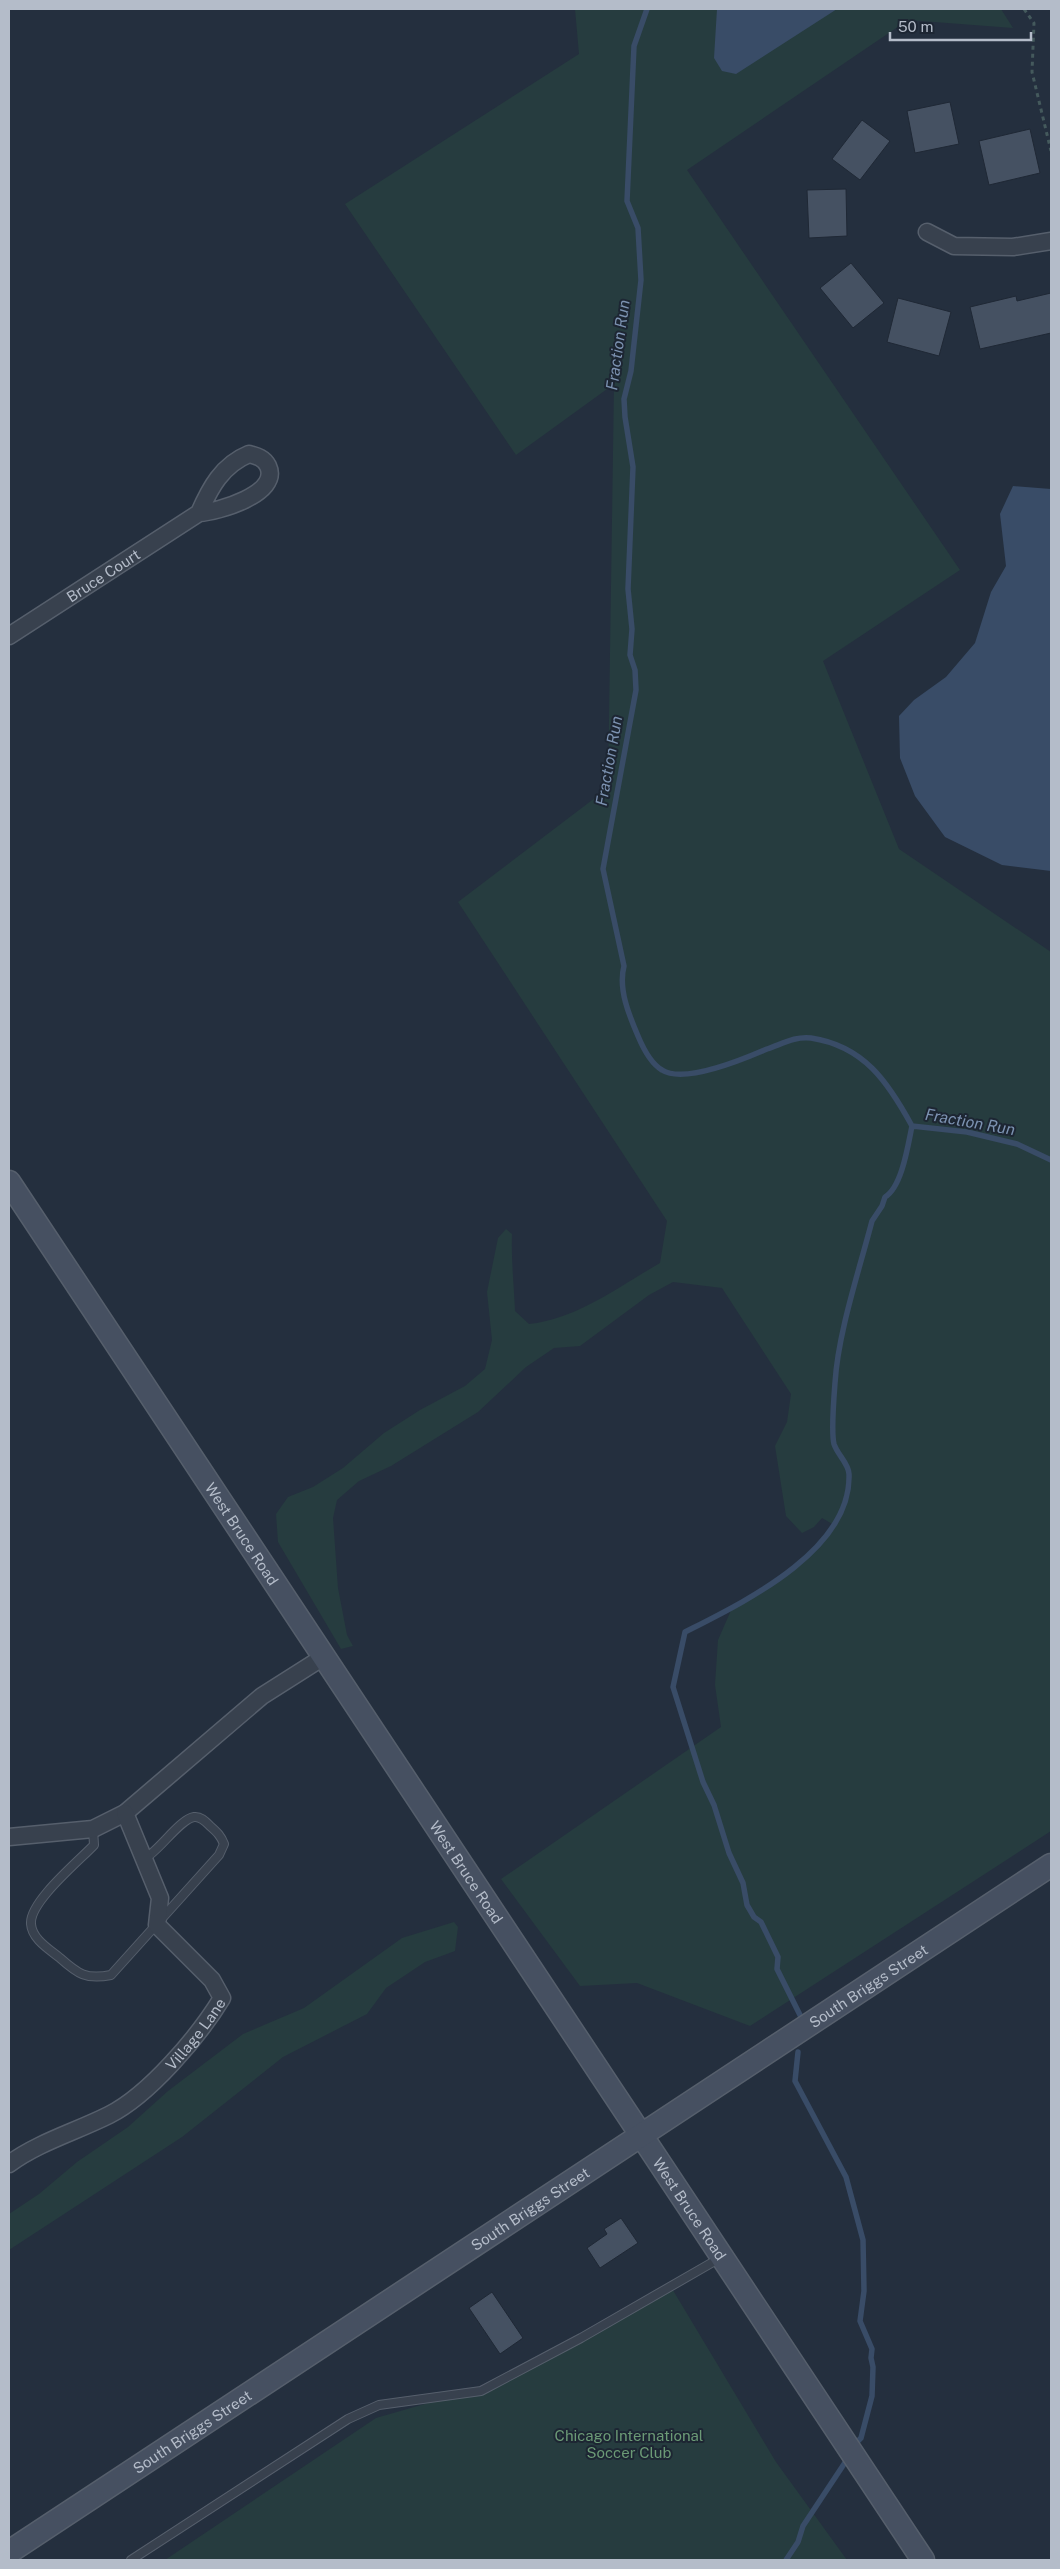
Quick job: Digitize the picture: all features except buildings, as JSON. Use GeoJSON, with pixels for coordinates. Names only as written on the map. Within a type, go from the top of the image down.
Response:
{"type":"FeatureCollection","features":[{"type":"Feature","properties":{"kind":"street"},"geometry":{"type":"LineString","coordinates":[[927,232],[954,246],[1013,247],[1051,241]]}},
{"type":"Feature","properties":{"kind":"street","name":"Bruce Court"},"geometry":{"type":"LineString","coordinates":[[9,636],[199,513]]}},
{"type":"Feature","properties":{"kind":"street","name":"West Bruce Road"},"geometry":{"type":"LineString","coordinates":[[9,1182],[923,2560]]}},
{"type":"Feature","properties":{"kind":"street"},"geometry":{"type":"LineString","coordinates":[[9,1837],[93,1829],[125,1813],[262,1696],[325,1656]]}},
{"type":"Feature","properties":{"kind":"street"},"geometry":{"type":"LineString","coordinates":[[125,1813],[160,1898],[157,1924]]}},
{"type":"Feature","properties":{"kind":"street","name":"South Briggs Street"},"geometry":{"type":"LineString","coordinates":[[9,2552],[642,2136],[1051,1864]]}},
{"type":"Feature","properties":{"kind":"street","name":"Village Lane"},"geometry":{"type":"LineString","coordinates":[[9,2164],[25,2152],[110,2115],[143,2092],[210,2019],[222,1998],[212,1980],[157,1924]]}},
{"type":"Feature","properties":{"kind":"lane"},"geometry":{"type":"LineString","coordinates":[[93,1829],[94,1845],[37,1903],[31,1923],[36,1938],[78,1974],[96,1978],[111,1975],[219,1855],[224,1844],[222,1837],[201,1818],[194,1817],[184,1822],[153,1854],[144,1860]]}},
{"type":"Feature","properties":{"kind":"lane"},"geometry":{"type":"LineString","coordinates":[[131,2560],[348,2419],[379,2405],[481,2391],[581,2338],[722,2257]]}},
{"type":"Feature","properties":{"kind":"path"},"geometry":{"type":"LineString","coordinates":[[1024,9],[1034,23],[1032,72],[1051,151]]}},
{"type":"Feature","properties":{"kind":"green space"},"geometry":{"type":"Polygon","coordinates":[[[575,9],[1001,9],[1013,28],[908,20],[687,170],[960,570],[823,661],[899,849],[1051,952],[1051,1831],[750,2026],[637,1983],[580,1986],[501,1879],[721,1727],[715,1685],[718,1640],[732,1608],[752,1597],[802,1560],[834,1525],[822,1518],[814,1527],[802,1533],[786,1516],[775,1446],[787,1422],[791,1394],[722,1288],[673,1282],[649,1295],[580,1346],[554,1348],[526,1367],[478,1412],[391,1466],[359,1481],[337,1500],[333,1518],[338,1588],[347,1635],[353,1646],[341,1649],[278,1542],[276,1514],[288,1497],[313,1487],[343,1468],[384,1433],[420,1410],[465,1386],[485,1369],[492,1340],[487,1292],[498,1238],[506,1229],[512,1234],[515,1311],[529,1324],[564,1316],[580,1309],[613,1292],[660,1263],[667,1221],[458,902],[608,788],[614,384],[516,455],[345,204],[579,54],[575,9]]]}},
{"type":"Feature","properties":{"kind":"green space"},"geometry":{"type":"Polygon","coordinates":[[[454,1922],[458,1927],[455,1951],[425,1962],[386,1988],[367,2014],[283,2057],[182,2137],[9,2250],[9,2214],[39,2194],[77,2162],[128,2127],[168,2091],[243,2034],[304,2008],[402,1938],[454,1922]]]}},
{"type":"Feature","properties":{"kind":"green space","name":"Chicago International Soccer Club"},"geometry":{"type":"Polygon","coordinates":[[[671,2287],[776,2462],[847,2560],[165,2560],[376,2418],[449,2397],[481,2391],[671,2287]]]}},
{"type":"Feature","properties":{"kind":"water"},"geometry":{"type":"Polygon","coordinates":[[[717,9],[837,9],[736,74],[722,71],[714,58],[717,9]]]}},
{"type":"Feature","properties":{"kind":"water"},"geometry":{"type":"Polygon","coordinates":[[[1013,486],[1051,489],[1051,871],[1002,865],[945,837],[915,796],[900,758],[899,716],[914,700],[946,677],[975,643],[991,592],[1006,566],[1000,514],[1013,486]]]}},
{"type":"Feature","properties":{"kind":"waterway","name":"Fraction Run"},"geometry":{"type":"LineString","coordinates":[[647,9],[634,46],[627,201],[638,228],[641,280],[631,371],[624,399],[633,467],[628,589],[632,629],[630,655],[635,670],[636,690],[603,869],[624,966],[622,984],[625,1002],[640,1041],[650,1059],[662,1070],[672,1074],[699,1072],[729,1064],[799,1038],[811,1038],[830,1042],[846,1049],[872,1068],[894,1095],[912,1126]]}},
{"type":"Feature","properties":{"kind":"waterway","name":"Fraction Run"},"geometry":{"type":"LineString","coordinates":[[912,1126],[967,1132],[1017,1144],[1051,1160]]}},
{"type":"Feature","properties":{"kind":"waterway"},"geometry":{"type":"LineString","coordinates":[[801,2017],[777,1969],[778,1957],[761,1922],[754,1917],[747,1905],[743,1883],[729,1853],[714,1805],[703,1782],[673,1687],[685,1632],[763,1590],[790,1571],[813,1550],[833,1527],[845,1502],[849,1474],[834,1444],[833,1431],[835,1383],[840,1344],[872,1221],[900,1175],[912,1126]]}},
{"type":"Feature","properties":{"kind":"waterway"},"geometry":{"type":"LineString","coordinates":[[798,2052],[795,2081],[846,2177],[863,2240],[864,2291],[860,2321],[872,2349],[872,2396],[861,2438],[854,2445]]}},
{"type":"Feature","properties":{"kind":"waterway"},"geometry":{"type":"LineString","coordinates":[[786,2560],[798,2542],[803,2526],[848,2458]]}}]}
